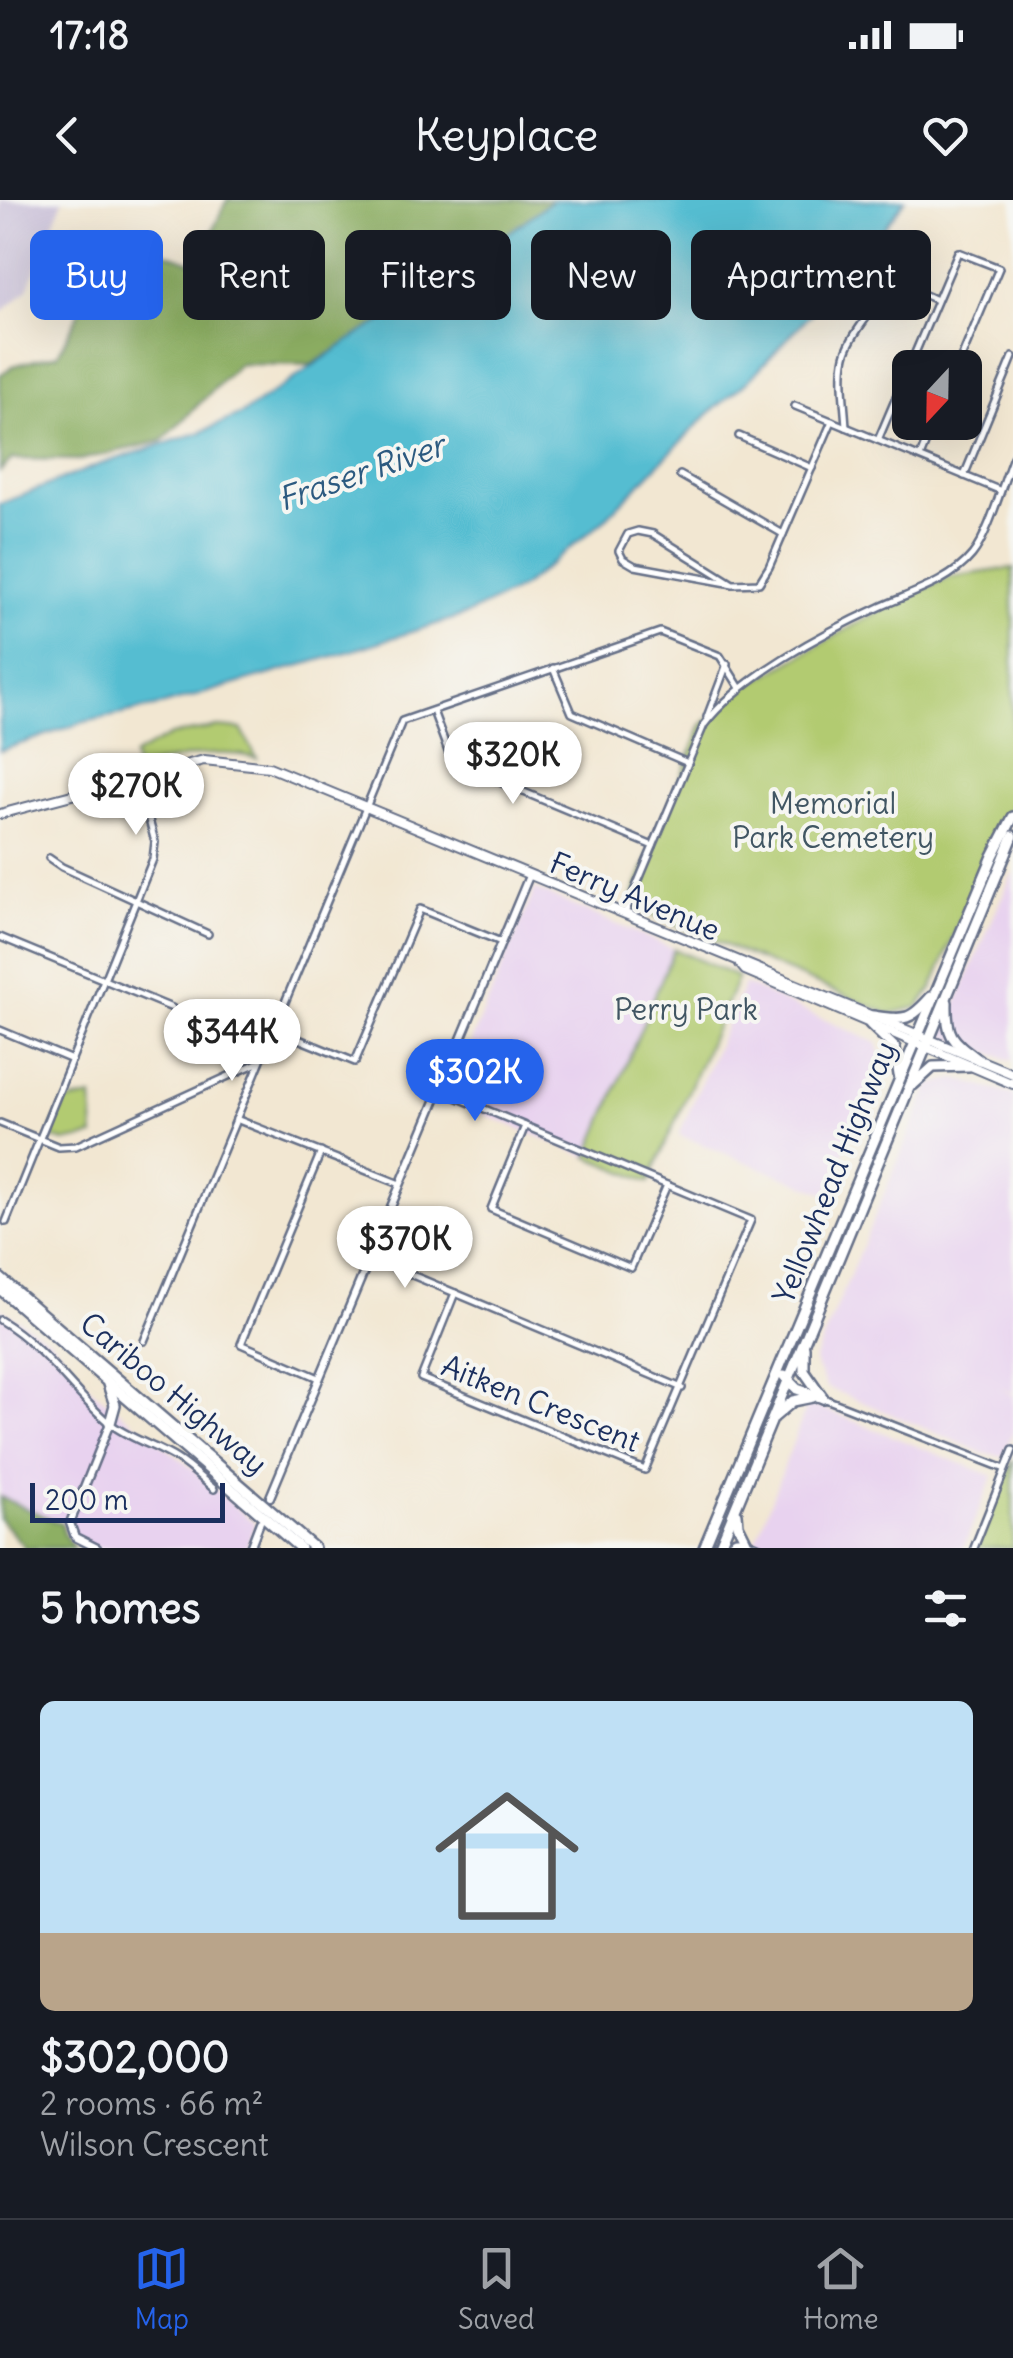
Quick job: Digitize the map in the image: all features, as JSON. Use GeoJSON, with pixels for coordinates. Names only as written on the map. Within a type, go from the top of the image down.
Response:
{"type":"FeatureCollection","features":[{"type":"Feature","properties":{"kind":"highway","name":"Yellowhead Highway"},"geometry":{"type":"LineString","coordinates":[[722,1548],[769,1422],[908,1091],[922,1041],[993,856],[1013,817]]}},
{"type":"Feature","properties":{"kind":"highway","name":"Yellowhead Highway"},"geometry":{"type":"LineString","coordinates":[[942,992],[1013,836]]}},
{"type":"Feature","properties":{"kind":"highway"},"geometry":{"type":"LineString","coordinates":[[871,1020],[912,1018],[942,992]]}},
{"type":"Feature","properties":{"kind":"highway"},"geometry":{"type":"LineString","coordinates":[[942,992],[952,1039],[978,1060]]}},
{"type":"Feature","properties":{"kind":"highway"},"geometry":{"type":"LineString","coordinates":[[871,1020],[895,1048],[900,1080]]}},
{"type":"Feature","properties":{"kind":"highway","name":"Yellowhead Highway"},"geometry":{"type":"LineString","coordinates":[[704,1548],[900,1080],[922,1041]]}},
{"type":"Feature","properties":{"kind":"highway"},"geometry":{"type":"LineString","coordinates":[[908,1091],[932,1067],[968,1066]]}},
{"type":"Feature","properties":{"kind":"highway","name":"Cariboo Highway"},"geometry":{"type":"LineString","coordinates":[[0,1278],[314,1548]]}},
{"type":"Feature","properties":{"kind":"highway","name":"Cariboo Highway"},"geometry":{"type":"LineString","coordinates":[[0,1290],[300,1548]]}},
{"type":"Feature","properties":{"kind":"highway"},"geometry":{"type":"LineString","coordinates":[[805,1336],[804,1371],[820,1398]]}},
{"type":"Feature","properties":{"kind":"highway"},"geometry":{"type":"LineString","coordinates":[[790,1346],[786,1381],[820,1398]]}},
{"type":"Feature","properties":{"kind":"highway"},"geometry":{"type":"LineString","coordinates":[[106,1380],[114,1396],[115,1412],[110,1423]]}},
{"type":"Feature","properties":{"kind":"highway"},"geometry":{"type":"LineString","coordinates":[[769,1422],[788,1404],[820,1398]]}},
{"type":"Feature","properties":{"kind":"highway"},"geometry":{"type":"LineString","coordinates":[[115,1412],[132,1410],[148,1415]]}},
{"type":"Feature","properties":{"kind":"highway"},"geometry":{"type":"LineString","coordinates":[[722,1548],[746,1541],[736,1508]]}},
{"type":"Feature","properties":{"kind":"main road","name":"Ferry Avenue"},"geometry":{"type":"LineString","coordinates":[[0,814],[204,760],[269,768],[922,1041],[1013,1074]]}},
{"type":"Feature","properties":{"kind":"main road","name":"Ferry Avenue"},"geometry":{"type":"LineString","coordinates":[[922,1041],[1013,1084]]}},
{"type":"Feature","properties":{"kind":"street"},"geometry":{"type":"LineString","coordinates":[[878,440],[958,252],[1000,268],[965,350]]}},
{"type":"Feature","properties":{"kind":"street"},"geometry":{"type":"LineString","coordinates":[[846,427],[845,356],[852,338],[884,296],[898,289],[914,290],[936,300]]}},
{"type":"Feature","properties":{"kind":"street"},"geometry":{"type":"LineString","coordinates":[[964,476],[1013,357]]}},
{"type":"Feature","properties":{"kind":"street"},"geometry":{"type":"LineString","coordinates":[[796,406],[999,490]]}},
{"type":"Feature","properties":{"kind":"street"},"geometry":{"type":"LineString","coordinates":[[733,584],[653,534],[628,534],[619,551],[623,559],[635,566],[733,584],[759,582],[832,422]]}},
{"type":"Feature","properties":{"kind":"street"},"geometry":{"type":"LineString","coordinates":[[739,436],[812,468]]}},
{"type":"Feature","properties":{"kind":"street"},"geometry":{"type":"LineString","coordinates":[[920,458],[927,440]]}},
{"type":"Feature","properties":{"kind":"street"},"geometry":{"type":"LineString","coordinates":[[704,725],[720,704],[740,688],[852,620],[957,571],[976,552],[1013,457]]}},
{"type":"Feature","properties":{"kind":"street"},"geometry":{"type":"LineString","coordinates":[[680,475],[783,534]]}},
{"type":"Feature","properties":{"kind":"street"},"geometry":{"type":"LineString","coordinates":[[144,1341],[402,721],[660,632],[720,656],[740,688]]}},
{"type":"Feature","properties":{"kind":"street"},"geometry":{"type":"LineString","coordinates":[[624,916],[727,664]]}},
{"type":"Feature","properties":{"kind":"street"},"geometry":{"type":"LineString","coordinates":[[553,668],[572,713],[688,763]]}},
{"type":"Feature","properties":{"kind":"street"},"geometry":{"type":"LineString","coordinates":[[433,710],[452,762],[653,846]]}},
{"type":"Feature","properties":{"kind":"street"},"geometry":{"type":"LineString","coordinates":[[6,1222],[153,858],[156,842],[137,776]]}},
{"type":"Feature","properties":{"kind":"street"},"geometry":{"type":"LineString","coordinates":[[49,858],[208,934]]}},
{"type":"Feature","properties":{"kind":"street"},"geometry":{"type":"LineString","coordinates":[[270,1497],[529,876]]}},
{"type":"Feature","properties":{"kind":"street"},"geometry":{"type":"LineString","coordinates":[[274,1029],[356,1062],[420,908],[501,942]]}},
{"type":"Feature","properties":{"kind":"street"},"geometry":{"type":"LineString","coordinates":[[0,937],[172,1008]]}},
{"type":"Feature","properties":{"kind":"street"},"geometry":{"type":"LineString","coordinates":[[0,1030],[72,1060]]}},
{"type":"Feature","properties":{"kind":"street"},"geometry":{"type":"LineString","coordinates":[[0,1123],[58,1146],[92,1141],[260,1062]]}},
{"type":"Feature","properties":{"kind":"street"},"geometry":{"type":"LineString","coordinates":[[369,1257],[682,1388],[752,1220],[439,1090]]}},
{"type":"Feature","properties":{"kind":"street"},"geometry":{"type":"LineString","coordinates":[[236,1120],[400,1184]]}},
{"type":"Feature","properties":{"kind":"street"},"geometry":{"type":"LineString","coordinates":[[525,1126],[490,1209],[631,1268],[667,1185]]}},
{"type":"Feature","properties":{"kind":"street"},"geometry":{"type":"LineString","coordinates":[[318,1378],[241,1344],[321,1152]]}},
{"type":"Feature","properties":{"kind":"street","name":"Aitken Crescent"},"geometry":{"type":"LineString","coordinates":[[455,1292],[421,1378],[645,1470],[682,1388]]}},
{"type":"Feature","properties":{"kind":"street"},"geometry":{"type":"LineString","coordinates":[[0,1320],[51,1359],[110,1423],[128,1436],[178,1459],[214,1488]]}},
{"type":"Feature","properties":{"kind":"street"},"geometry":{"type":"LineString","coordinates":[[820,1398],[1005,1469]]}},
{"type":"Feature","properties":{"kind":"street"},"geometry":{"type":"LineString","coordinates":[[98,1548],[70,1531],[110,1423]]}},
{"type":"Feature","properties":{"kind":"street"},"geometry":{"type":"LineString","coordinates":[[974,1548],[1013,1450]]}},
{"type":"Feature","properties":{"kind":"street"},"geometry":{"type":"LineString","coordinates":[[250,1548],[260,1522]]}},
{"type":"Feature","properties":{"kind":"street"},"geometry":{"type":"LineString","coordinates":[[746,1541],[762,1548]]}},
{"type":"Feature","properties":{"kind":"shaded area"},"geometry":{"type":"Polygon","coordinates":[[[0,200],[63,200],[51,230],[30,230],[30,284],[0,314],[0,200]]]}},
{"type":"Feature","properties":{"kind":"shaded area"},"geometry":{"type":"Polygon","coordinates":[[[1013,872],[1013,1061],[942,1036],[1013,872]]]}},
{"type":"Feature","properties":{"kind":"shaded area"},"geometry":{"type":"Polygon","coordinates":[[[535,889],[674,949],[588,1157],[447,1099],[535,889]]]}},
{"type":"Feature","properties":{"kind":"shaded area"},"geometry":{"type":"Polygon","coordinates":[[[744,984],[877,1043],[882,1057],[827,1194],[679,1135],[744,984]]]}},
{"type":"Feature","properties":{"kind":"shaded area"},"geometry":{"type":"Polygon","coordinates":[[[955,1079],[1013,1095],[1013,1393],[999,1388],[1013,1395],[1013,1431],[1004,1456],[986,1454],[826,1387],[814,1361],[930,1085],[955,1079]]]}},
{"type":"Feature","properties":{"kind":"shaded area"},"geometry":{"type":"Polygon","coordinates":[[[0,1308],[50,1340],[91,1389],[255,1524],[246,1548],[88,1548],[77,1542],[67,1523],[0,1498],[0,1308]]]}},
{"type":"Feature","properties":{"kind":"shaded area"},"geometry":{"type":"Polygon","coordinates":[[[808,1403],[993,1476],[963,1548],[753,1548],[808,1403]]]}},
{"type":"Feature","properties":{"kind":"green space"},"geometry":{"type":"Polygon","coordinates":[[[227,200],[553,200],[511,231],[345,230],[345,320],[385,320],[311,365],[239,364],[162,441],[80,460],[12,459],[0,471],[0,375],[13,366],[58,354],[75,320],[163,320],[163,252],[183,259],[183,320],[325,320],[325,230],[213,230],[227,200]]]}},
{"type":"Feature","properties":{"kind":"green space","name":"Memorial Park Cemetery"},"geometry":{"type":"Polygon","coordinates":[[[1013,568],[1013,802],[932,989],[918,1007],[889,1014],[629,905],[702,725],[745,687],[897,601],[950,577],[1013,568]]]}},
{"type":"Feature","properties":{"kind":"green space"},"geometry":{"type":"Polygon","coordinates":[[[218,727],[241,729],[257,758],[211,754],[136,769],[133,756],[171,735],[218,727]]]}},
{"type":"Feature","properties":{"kind":"green space","name":"Perry Park"},"geometry":{"type":"Polygon","coordinates":[[[674,949],[738,977],[649,1182],[588,1157],[674,949]]]}},
{"type":"Feature","properties":{"kind":"green space"},"geometry":{"type":"Polygon","coordinates":[[[92,1097],[94,1136],[64,1142],[53,1138],[52,1129],[65,1102],[92,1097]]]}},
{"type":"Feature","properties":{"kind":"green space"},"geometry":{"type":"Polygon","coordinates":[[[1013,1460],[1013,1548],[976,1548],[1013,1460]]]}},
{"type":"Feature","properties":{"kind":"green space"},"geometry":{"type":"Polygon","coordinates":[[[0,1497],[62,1524],[63,1533],[74,1548],[25,1548],[0,1519],[0,1497]]]}},
{"type":"Feature","properties":{"kind":"water","name":"Fraser River"},"geometry":{"type":"Polygon","coordinates":[[[553,200],[905,200],[882,230],[691,230],[691,320],[805,320],[748,381],[708,414],[603,521],[521,588],[468,614],[354,650],[164,705],[84,722],[0,751],[0,504],[242,414],[384,320],[511,320],[511,231],[553,200]]]}}]}
